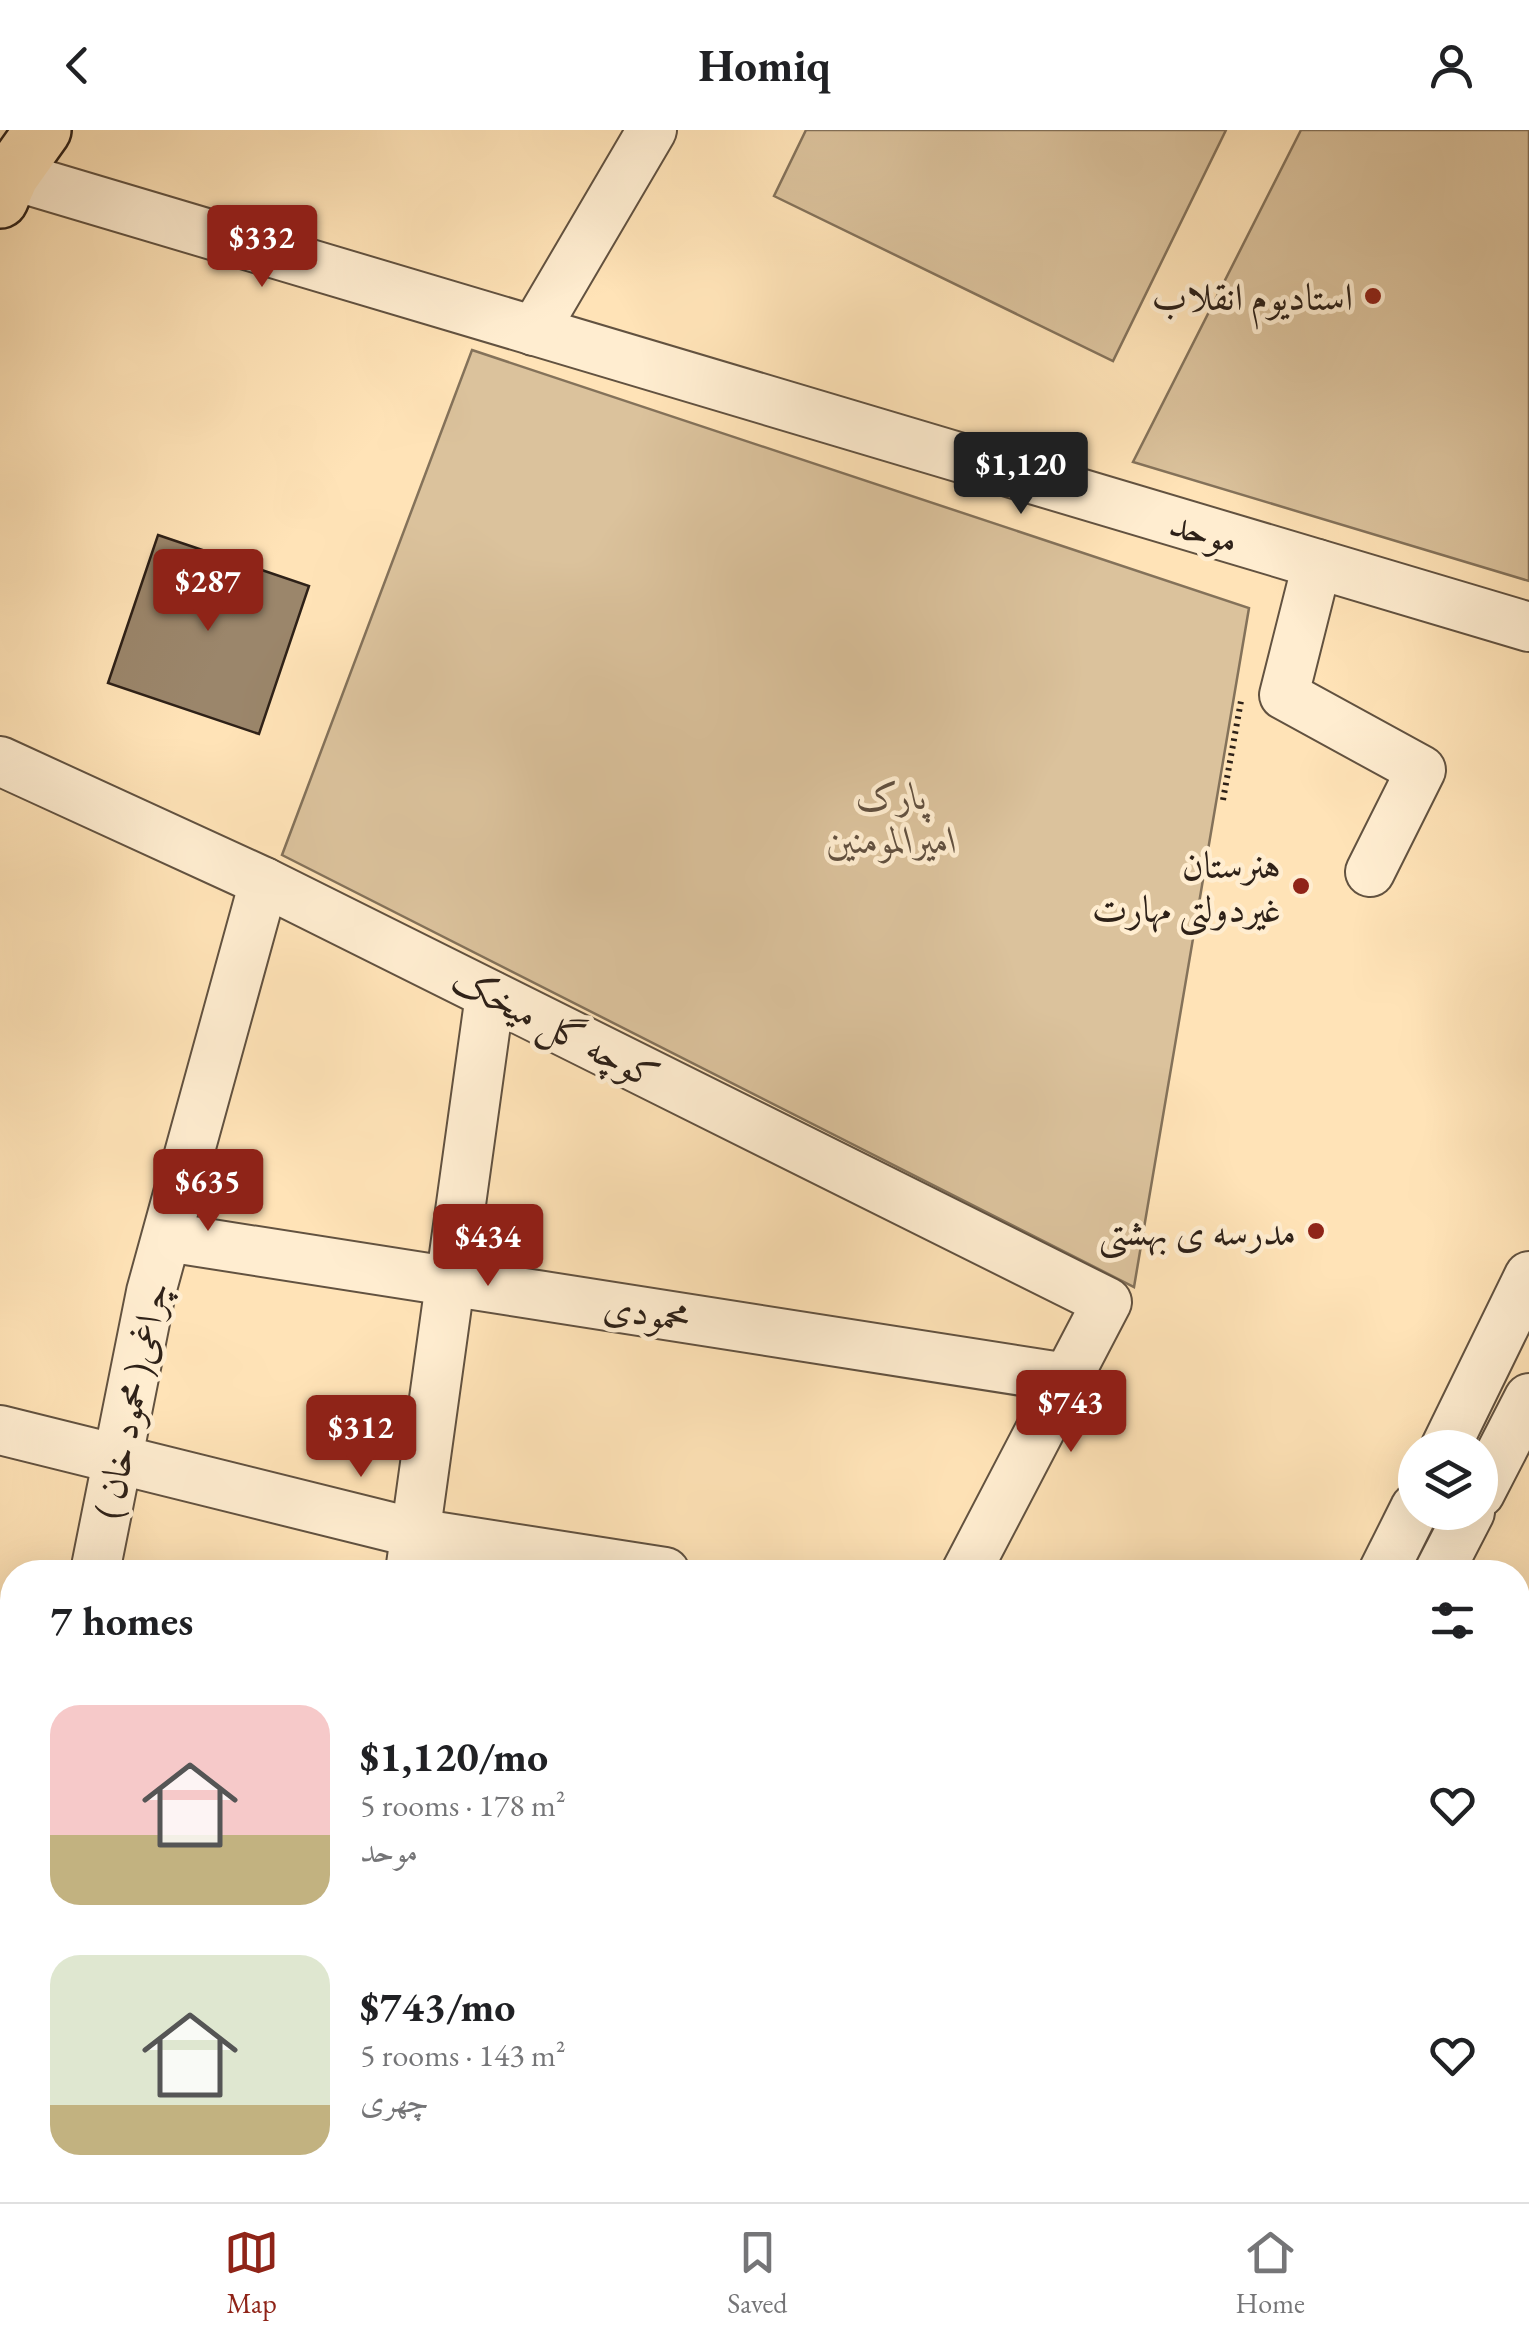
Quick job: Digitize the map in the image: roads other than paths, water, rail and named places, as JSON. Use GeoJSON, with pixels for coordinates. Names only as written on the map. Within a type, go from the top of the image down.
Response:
{"type":"FeatureCollection","features":[{"type":"Feature","properties":{"kind":"street"},"geometry":{"type":"LineString","coordinates":[[534,332],[652,130]]}},
{"type":"Feature","properties":{"kind":"street","name":"موحد"},"geometry":{"type":"LineString","coordinates":[[14,160],[534,332],[1529,627]]}},
{"type":"Feature","properties":{"kind":"street"},"geometry":{"type":"LineString","coordinates":[[1317,564],[1284,695],[1421,770],[1370,872]]}},
{"type":"Feature","properties":{"kind":"street","name":"کوچه گل میخک"},"geometry":{"type":"LineString","coordinates":[[0,760],[264,882],[1107,1302],[1067,1378]]}},
{"type":"Feature","properties":{"kind":"street","name":"چراغی( محمود خان )"},"geometry":{"type":"LineString","coordinates":[[97,1560],[152,1292],[264,882]]}},
{"type":"Feature","properties":{"kind":"street"},"geometry":{"type":"LineString","coordinates":[[412,1553],[490,995]]}},
{"type":"Feature","properties":{"kind":"street","name":"محمودی"},"geometry":{"type":"LineString","coordinates":[[167,1237],[1067,1378]]}},
{"type":"Feature","properties":{"kind":"street"},"geometry":{"type":"LineString","coordinates":[[1454,1430],[1529,1276]]}},
{"type":"Feature","properties":{"kind":"street"},"geometry":{"type":"LineString","coordinates":[[972,1560],[1067,1378]]}},
{"type":"Feature","properties":{"kind":"street"},"geometry":{"type":"LineString","coordinates":[[1498,1458],[1529,1398]]}},
{"type":"Feature","properties":{"kind":"street"},"geometry":{"type":"LineString","coordinates":[[0,1430],[118,1459],[412,1553],[505,1560]]}},
{"type":"Feature","properties":{"kind":"street"},"geometry":{"type":"LineString","coordinates":[[1389,1560],[1404,1530]]}},
{"type":"Feature","properties":{"kind":"street"},"geometry":{"type":"LineString","coordinates":[[1445,1560],[1461,1530]]}},
{"type":"Feature","properties":{"kind":"place","name":"استادیوم انقلاب"},"geometry":{"type":"Point","coordinates":[1373,296]}},
{"type":"Feature","properties":{"kind":"place","name":"هنرستان غیردولتی مهارت"},"geometry":{"type":"Point","coordinates":[1301,886]}},
{"type":"Feature","properties":{"kind":"place","name":"مدرسه ی بهشتی"},"geometry":{"type":"Point","coordinates":[1316,1231]}},
{"type":"Feature","properties":{"kind":"park label","name":"پارک امیرالمومنین"},"geometry":{"type":"Point","coordinates":[892,817]}}]}
